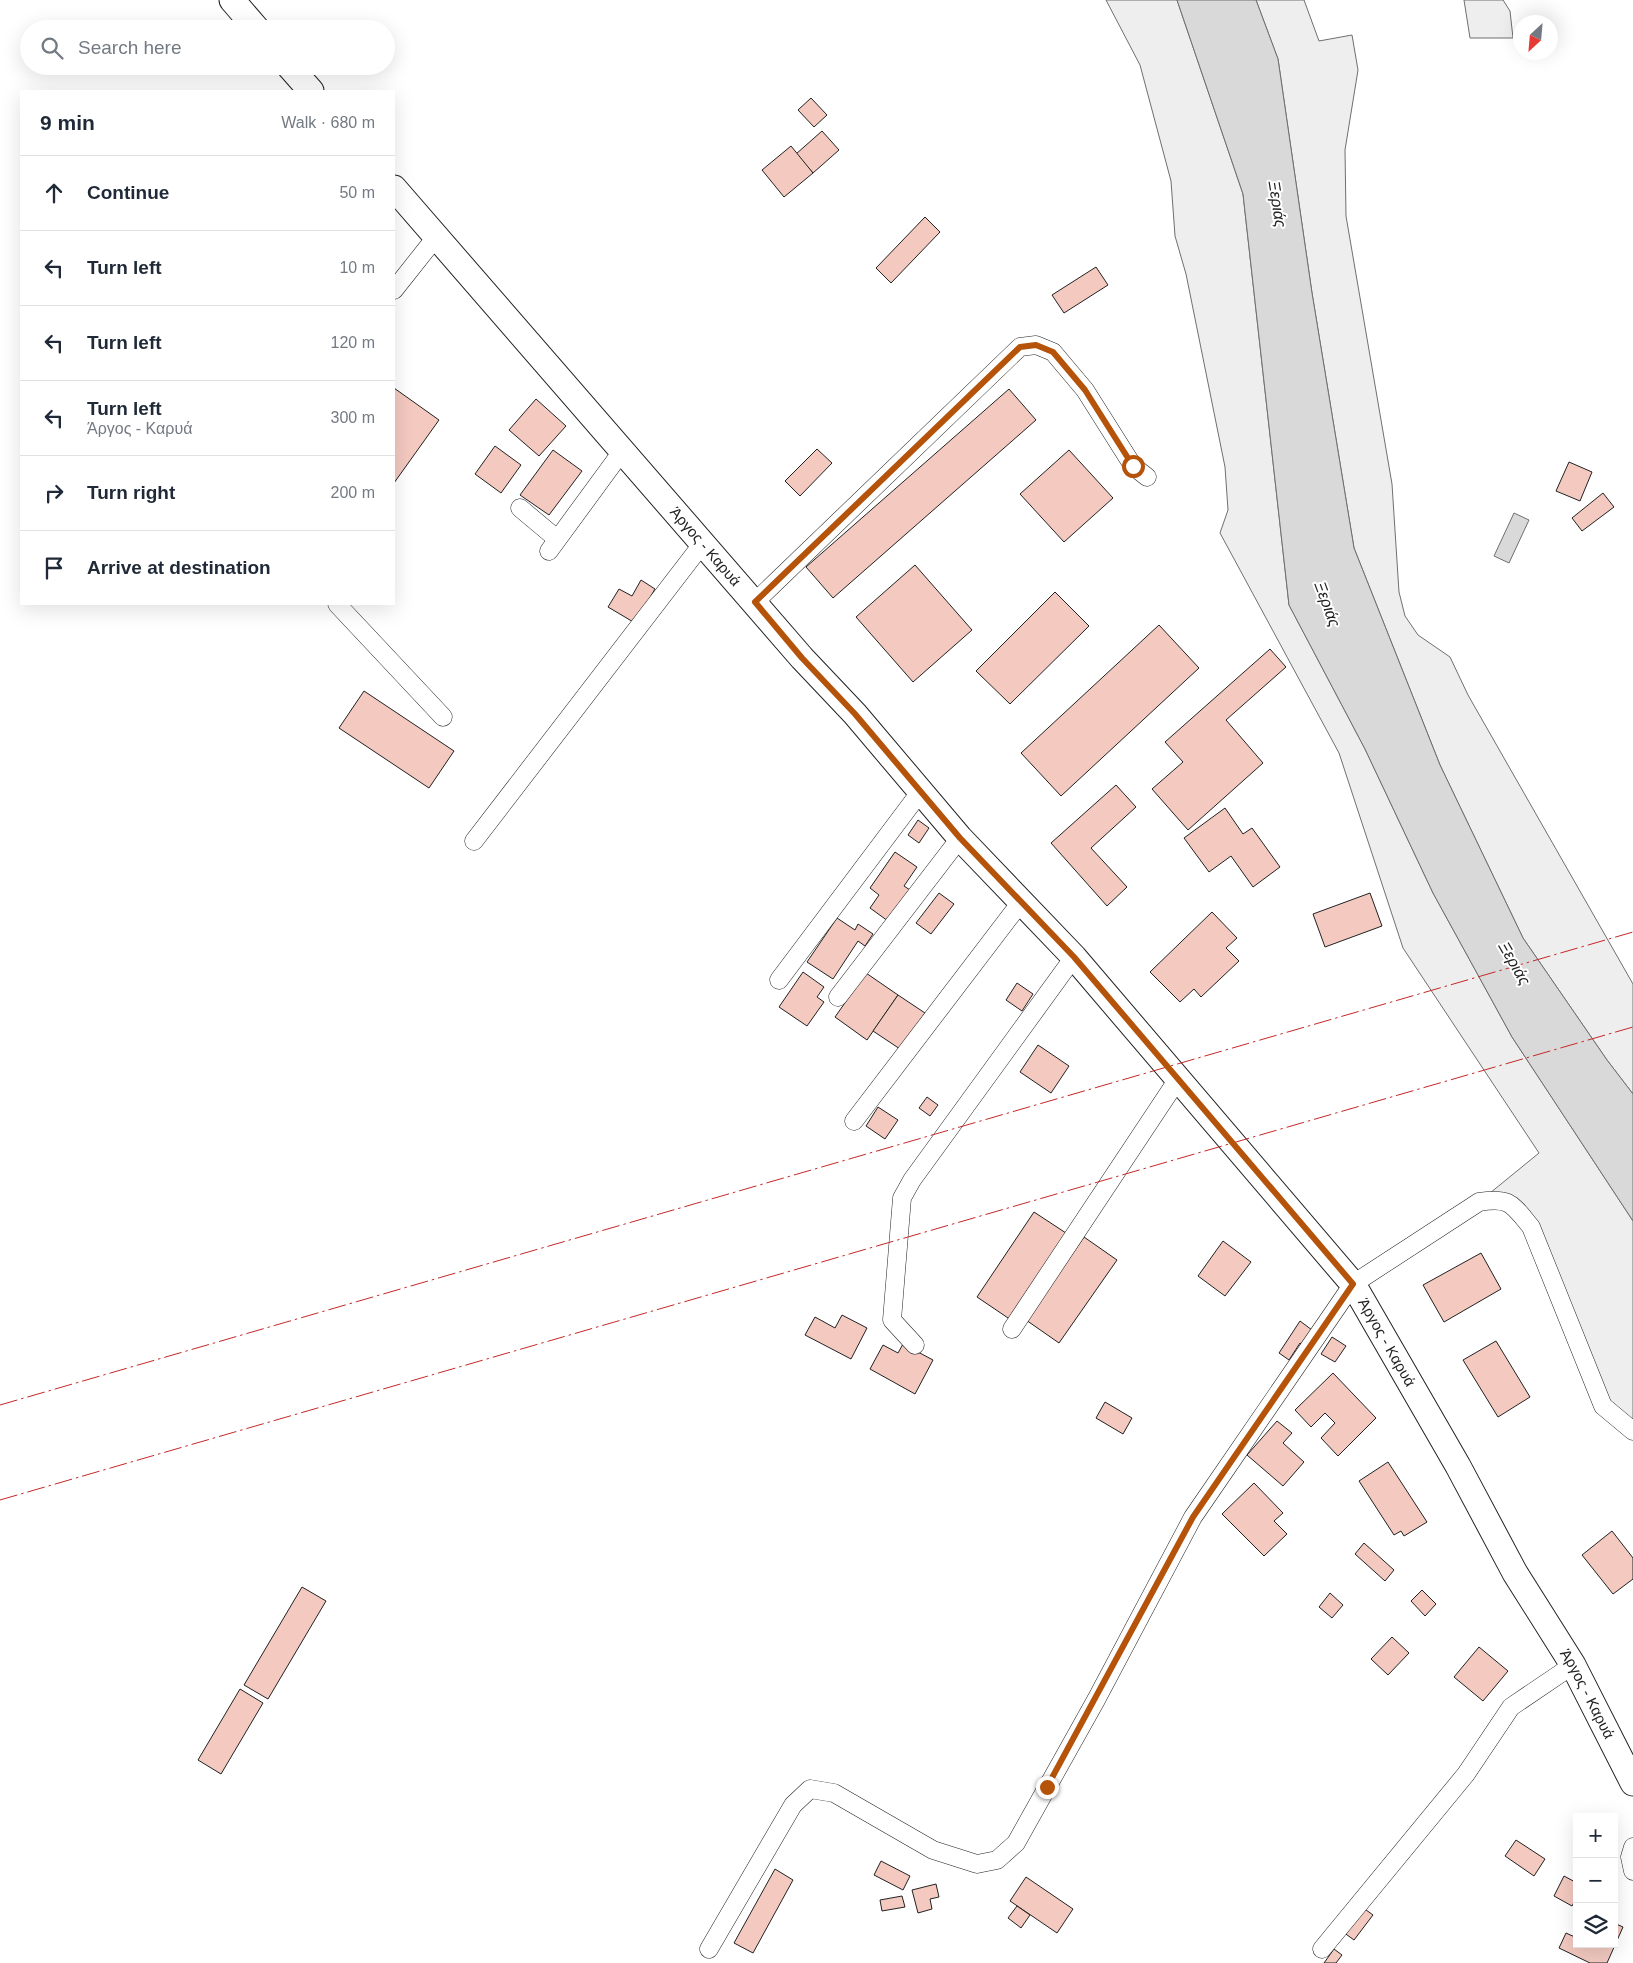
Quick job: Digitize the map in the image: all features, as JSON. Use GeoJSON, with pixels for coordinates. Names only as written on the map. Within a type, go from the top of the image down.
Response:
{"type":"FeatureCollection","features":[{"type":"Feature","properties":{"kind":"main road"},"geometry":{"type":"LineString","coordinates":[[232,0],[249,20]]}},
{"type":"Feature","properties":{"kind":"main road"},"geometry":{"type":"LineString","coordinates":[[297,75],[310,90]]}},
{"type":"Feature","properties":{"kind":"main road","name":"Άργος - Καρυά"},"geometry":{"type":"LineString","coordinates":[[395,189],[960,838],[1074,957],[1353,1284],[1490,1523],[1515,1573],[1573,1664],[1633,1783]]}},
{"type":"Feature","properties":{"kind":"street"},"geometry":{"type":"LineString","coordinates":[[395,289],[436,237]]}},
{"type":"Feature","properties":{"kind":"street"},"geometry":{"type":"LineString","coordinates":[[755,602],[1020,347],[1036,345],[1053,352],[1085,390],[1133,466],[1147,477]]}},
{"type":"Feature","properties":{"kind":"street"},"geometry":{"type":"LineString","coordinates":[[520,508],[553,545],[623,450]]}},
{"type":"Feature","properties":{"kind":"street"},"geometry":{"type":"LineString","coordinates":[[474,840],[703,543]]}},
{"type":"Feature","properties":{"kind":"street"},"geometry":{"type":"LineString","coordinates":[[338,605],[443,716]]}},
{"type":"Feature","properties":{"kind":"street"},"geometry":{"type":"LineString","coordinates":[[779,980],[921,791]]}},
{"type":"Feature","properties":{"kind":"street"},"geometry":{"type":"LineString","coordinates":[[838,997],[960,838]]}},
{"type":"Feature","properties":{"kind":"street"},"geometry":{"type":"LineString","coordinates":[[854,1121],[1021,902]]}},
{"type":"Feature","properties":{"kind":"street"},"geometry":{"type":"LineString","coordinates":[[916,1346],[892,1320],[902,1198],[912,1180],[1074,957]]}},
{"type":"Feature","properties":{"kind":"street"},"geometry":{"type":"LineString","coordinates":[[1012,1329],[1178,1079]]}},
{"type":"Feature","properties":{"kind":"street"},"geometry":{"type":"LineString","coordinates":[[709,1949],[793,1805],[810,1789],[834,1793],[933,1850],[977,1864],[997,1860],[1016,1843],[1096,1700],[1193,1517],[1353,1284],[1479,1202],[1500,1199],[1515,1207],[1531,1226],[1603,1406],[1633,1431]]}},
{"type":"Feature","properties":{"kind":"street"},"geometry":{"type":"LineString","coordinates":[[1322,1949],[1466,1774],[1511,1707],[1573,1664]]}},
{"type":"Feature","properties":{"kind":"street"},"geometry":{"type":"LineString","coordinates":[[1633,1847],[1630,1857],[1633,1871]]}},
{"type":"Feature","properties":{"kind":"shaded area"},"geometry":{"type":"Polygon","coordinates":[[[1106,0],[1177,0],[1243,194],[1289,605],[1365,749],[1433,893],[1512,1037],[1633,1221],[1633,1431],[1603,1406],[1515,1207],[1479,1202],[1539,1153],[1403,948],[1339,753],[1220,533],[1228,510],[1225,467],[1186,274],[1175,236],[1171,181],[1140,65],[1106,0]]]}},
{"type":"Feature","properties":{"kind":"shaded area"},"geometry":{"type":"Polygon","coordinates":[[[1256,0],[1304,0],[1319,41],[1352,35],[1358,70],[1345,150],[1346,216],[1392,484],[1399,592],[1405,616],[1418,635],[1450,657],[1468,695],[1633,984],[1633,1094],[1607,1060],[1523,938],[1440,765],[1354,548],[1312,293],[1278,59],[1256,0]]]}},
{"type":"Feature","properties":{"kind":"shaded area"},"geometry":{"type":"Polygon","coordinates":[[[1464,0],[1503,0],[1510,11],[1513,38],[1470,38],[1464,0]]]}},
{"type":"Feature","properties":{"kind":"water","name":"Ξεριάς"},"geometry":{"type":"Polygon","coordinates":[[[1177,0],[1256,0],[1278,59],[1312,293],[1354,548],[1440,765],[1523,938],[1607,1060],[1633,1094],[1633,1221],[1512,1037],[1433,893],[1365,749],[1289,605],[1243,194],[1177,0]]]}},
{"type":"Feature","properties":{"kind":"water"},"geometry":{"type":"Polygon","coordinates":[[[1514,513],[1529,520],[1509,563],[1494,556],[1514,513]]]}},
{"type":"Feature","properties":{"kind":"building"},"geometry":{"type":"Polygon","coordinates":[[[811,98],[827,115],[814,127],[798,110],[811,98]]]}},
{"type":"Feature","properties":{"kind":"building"},"geometry":{"type":"Polygon","coordinates":[[[822,131],[839,150],[813,173],[796,154],[822,131]]]}},
{"type":"Feature","properties":{"kind":"building"},"geometry":{"type":"Polygon","coordinates":[[[791,146],[813,173],[784,197],[762,170],[791,146]]]}},
{"type":"Feature","properties":{"kind":"building"},"geometry":{"type":"Polygon","coordinates":[[[925,217],[940,232],[891,283],[876,268],[925,217]]]}},
{"type":"Feature","properties":{"kind":"building"},"geometry":{"type":"Polygon","coordinates":[[[1096,267],[1108,285],[1064,313],[1052,295],[1096,267]]]}},
{"type":"Feature","properties":{"kind":"building"},"geometry":{"type":"Polygon","coordinates":[[[395,389],[439,420],[395,482],[395,389]]]}},
{"type":"Feature","properties":{"kind":"building"},"geometry":{"type":"Polygon","coordinates":[[[1009,389],[1036,420],[833,598],[806,567],[1009,389]]]}},
{"type":"Feature","properties":{"kind":"building"},"geometry":{"type":"Polygon","coordinates":[[[536,399],[566,426],[539,456],[509,430],[536,399]]]}},
{"type":"Feature","properties":{"kind":"building"},"geometry":{"type":"Polygon","coordinates":[[[495,446],[521,465],[501,493],[475,474],[495,446]]]}},
{"type":"Feature","properties":{"kind":"building"},"geometry":{"type":"Polygon","coordinates":[[[817,449],[832,463],[800,496],[785,481],[817,449]]]}},
{"type":"Feature","properties":{"kind":"building"},"geometry":{"type":"Polygon","coordinates":[[[553,450],[582,471],[549,515],[520,495],[553,450]]]}},
{"type":"Feature","properties":{"kind":"building"},"geometry":{"type":"Polygon","coordinates":[[[1069,450],[1113,498],[1064,542],[1020,494],[1069,450]]]}},
{"type":"Feature","properties":{"kind":"building"},"geometry":{"type":"Polygon","coordinates":[[[1569,462],[1592,472],[1580,501],[1556,491],[1569,462]]]}},
{"type":"Feature","properties":{"kind":"building"},"geometry":{"type":"Polygon","coordinates":[[[1603,493],[1614,507],[1582,531],[1572,518],[1603,493]]]}},
{"type":"Feature","properties":{"kind":"building"},"geometry":{"type":"Polygon","coordinates":[[[915,565],[972,630],[913,682],[856,617],[915,565]]]}},
{"type":"Feature","properties":{"kind":"building"},"geometry":{"type":"Polygon","coordinates":[[[641,580],[655,589],[635,623],[608,607],[619,589],[632,596],[641,580]]]}},
{"type":"Feature","properties":{"kind":"building"},"geometry":{"type":"Polygon","coordinates":[[[1055,592],[1089,626],[1010,704],[976,671],[1055,592]]]}},
{"type":"Feature","properties":{"kind":"building"},"geometry":{"type":"Polygon","coordinates":[[[1159,625],[1199,668],[1061,796],[1021,753],[1159,625]]]}},
{"type":"Feature","properties":{"kind":"building"},"geometry":{"type":"Polygon","coordinates":[[[1270,649],[1286,667],[1226,720],[1263,763],[1188,830],[1152,789],[1183,762],[1165,742],[1270,649]]]}},
{"type":"Feature","properties":{"kind":"building"},"geometry":{"type":"Polygon","coordinates":[[[364,691],[454,751],[429,788],[339,728],[364,691]]]}},
{"type":"Feature","properties":{"kind":"building"},"geometry":{"type":"Polygon","coordinates":[[[1116,785],[1136,807],[1091,848],[1127,887],[1107,906],[1051,843],[1116,785]]]}},
{"type":"Feature","properties":{"kind":"building"},"geometry":{"type":"Polygon","coordinates":[[[1225,808],[1243,834],[1252,828],[1280,867],[1253,887],[1231,856],[1209,872],[1184,838],[1225,808]]]}},
{"type":"Feature","properties":{"kind":"building"},"geometry":{"type":"Polygon","coordinates":[[[918,820],[929,828],[919,843],[908,835],[918,820]]]}},
{"type":"Feature","properties":{"kind":"building"},"geometry":{"type":"Polygon","coordinates":[[[895,852],[917,867],[904,886],[910,890],[888,921],[870,908],[879,895],[870,888],[895,852]]]}},
{"type":"Feature","properties":{"kind":"building"},"geometry":{"type":"Polygon","coordinates":[[[939,893],[954,904],[931,934],[916,923],[939,893]]]}},
{"type":"Feature","properties":{"kind":"building"},"geometry":{"type":"Polygon","coordinates":[[[1370,893],[1382,926],[1325,947],[1313,914],[1370,893]]]}},
{"type":"Feature","properties":{"kind":"building"},"geometry":{"type":"Polygon","coordinates":[[[1212,912],[1237,938],[1226,948],[1239,961],[1201,997],[1194,989],[1180,1002],[1150,972],[1212,912]]]}},
{"type":"Feature","properties":{"kind":"building"},"geometry":{"type":"Polygon","coordinates":[[[837,918],[855,930],[858,924],[873,934],[865,946],[858,941],[833,979],[807,962],[837,918]]]}},
{"type":"Feature","properties":{"kind":"building"},"geometry":{"type":"Polygon","coordinates":[[[803,972],[824,987],[817,997],[824,1002],[807,1026],[779,1007],[803,972]]]}},
{"type":"Feature","properties":{"kind":"building"},"geometry":{"type":"Polygon","coordinates":[[[866,973],[898,995],[867,1040],[835,1017],[866,973]]]}},
{"type":"Feature","properties":{"kind":"building"},"geometry":{"type":"Polygon","coordinates":[[[1017,983],[1033,994],[1022,1011],[1006,1000],[1017,983]]]}},
{"type":"Feature","properties":{"kind":"building"},"geometry":{"type":"Polygon","coordinates":[[[898,995],[925,1013],[900,1049],[873,1031],[898,995]]]}},
{"type":"Feature","properties":{"kind":"building"},"geometry":{"type":"Polygon","coordinates":[[[1038,1045],[1069,1066],[1051,1093],[1020,1072],[1038,1045]]]}},
{"type":"Feature","properties":{"kind":"building"},"geometry":{"type":"Polygon","coordinates":[[[927,1097],[938,1105],[930,1116],[919,1108],[927,1097]]]}},
{"type":"Feature","properties":{"kind":"building"},"geometry":{"type":"Polygon","coordinates":[[[878,1107],[898,1120],[885,1139],[866,1126],[878,1107]]]}},
{"type":"Feature","properties":{"kind":"building"},"geometry":{"type":"Polygon","coordinates":[[[1034,1212],[1069,1235],[1011,1320],[977,1297],[1034,1212]]]}},
{"type":"Feature","properties":{"kind":"building"},"geometry":{"type":"Polygon","coordinates":[[[1084,1237],[1117,1260],[1059,1343],[1026,1320],[1084,1237]]]}},
{"type":"Feature","properties":{"kind":"building"},"geometry":{"type":"Polygon","coordinates":[[[1223,1241],[1251,1262],[1225,1296],[1198,1276],[1223,1241]]]}},
{"type":"Feature","properties":{"kind":"building"},"geometry":{"type":"Polygon","coordinates":[[[1481,1253],[1501,1289],[1444,1322],[1423,1285],[1481,1253]]]}},
{"type":"Feature","properties":{"kind":"building"},"geometry":{"type":"Polygon","coordinates":[[[842,1315],[867,1328],[851,1359],[805,1335],[815,1317],[835,1328],[842,1315]]]}},
{"type":"Feature","properties":{"kind":"building"},"geometry":{"type":"Polygon","coordinates":[[[1300,1321],[1316,1333],[1306,1348],[1300,1343],[1289,1360],[1279,1353],[1300,1321]]]}},
{"type":"Feature","properties":{"kind":"building"},"geometry":{"type":"Polygon","coordinates":[[[1332,1337],[1346,1346],[1335,1362],[1321,1354],[1332,1337]]]}},
{"type":"Feature","properties":{"kind":"building"},"geometry":{"type":"Polygon","coordinates":[[[1496,1341],[1530,1397],[1498,1417],[1463,1360],[1496,1341]]]}},
{"type":"Feature","properties":{"kind":"building"},"geometry":{"type":"Polygon","coordinates":[[[903,1344],[933,1360],[915,1394],[870,1369],[883,1345],[898,1353],[903,1344]]]}},
{"type":"Feature","properties":{"kind":"building"},"geometry":{"type":"Polygon","coordinates":[[[1333,1373],[1376,1418],[1338,1456],[1321,1438],[1335,1423],[1325,1413],[1311,1427],[1295,1410],[1333,1373]]]}},
{"type":"Feature","properties":{"kind":"building"},"geometry":{"type":"Polygon","coordinates":[[[1105,1402],[1132,1418],[1123,1434],[1096,1418],[1105,1402]]]}},
{"type":"Feature","properties":{"kind":"building"},"geometry":{"type":"Polygon","coordinates":[[[1277,1421],[1292,1433],[1283,1443],[1304,1462],[1283,1486],[1247,1455],[1277,1421]]]}},
{"type":"Feature","properties":{"kind":"building"},"geometry":{"type":"Polygon","coordinates":[[[1388,1462],[1427,1522],[1404,1536],[1401,1531],[1394,1535],[1359,1481],[1388,1462]]]}},
{"type":"Feature","properties":{"kind":"building"},"geometry":{"type":"Polygon","coordinates":[[[1254,1483],[1283,1513],[1274,1521],[1287,1534],[1264,1556],[1222,1514],[1254,1483]]]}},
{"type":"Feature","properties":{"kind":"building"},"geometry":{"type":"Polygon","coordinates":[[[1612,1531],[1633,1558],[1633,1579],[1613,1594],[1582,1555],[1612,1531]]]}},
{"type":"Feature","properties":{"kind":"building"},"geometry":{"type":"Polygon","coordinates":[[[1364,1543],[1394,1570],[1385,1581],[1355,1554],[1364,1543]]]}},
{"type":"Feature","properties":{"kind":"building"},"geometry":{"type":"Polygon","coordinates":[[[302,1587],[326,1601],[268,1699],[244,1685],[302,1587]]]}},
{"type":"Feature","properties":{"kind":"building"},"geometry":{"type":"Polygon","coordinates":[[[1422,1590],[1436,1604],[1425,1616],[1411,1601],[1422,1590]]]}},
{"type":"Feature","properties":{"kind":"building"},"geometry":{"type":"Polygon","coordinates":[[[1330,1593],[1343,1605],[1332,1618],[1319,1607],[1330,1593]]]}},
{"type":"Feature","properties":{"kind":"building"},"geometry":{"type":"Polygon","coordinates":[[[1392,1637],[1409,1653],[1388,1675],[1371,1659],[1392,1637]]]}},
{"type":"Feature","properties":{"kind":"building"},"geometry":{"type":"Polygon","coordinates":[[[1479,1647],[1508,1671],[1483,1701],[1454,1677],[1479,1647]]]}},
{"type":"Feature","properties":{"kind":"building"},"geometry":{"type":"Polygon","coordinates":[[[240,1689],[263,1703],[221,1774],[198,1760],[240,1689]]]}},
{"type":"Feature","properties":{"kind":"building"},"geometry":{"type":"Polygon","coordinates":[[[1516,1840],[1545,1859],[1534,1876],[1505,1856],[1516,1840]]]}},
{"type":"Feature","properties":{"kind":"building"},"geometry":{"type":"Polygon","coordinates":[[[881,1861],[910,1876],[903,1890],[874,1875],[881,1861]]]}},
{"type":"Feature","properties":{"kind":"building"},"geometry":{"type":"Polygon","coordinates":[[[775,1869],[793,1880],[753,1953],[734,1943],[775,1869]]]}},
{"type":"Feature","properties":{"kind":"building"},"geometry":{"type":"Polygon","coordinates":[[[1564,1876],[1573,1881],[1572,1906],[1554,1896],[1564,1876]]]}},
{"type":"Feature","properties":{"kind":"building"},"geometry":{"type":"Polygon","coordinates":[[[1026,1877],[1073,1909],[1057,1933],[1010,1901],[1026,1877]]]}},
{"type":"Feature","properties":{"kind":"building"},"geometry":{"type":"Polygon","coordinates":[[[936,1884],[939,1897],[930,1899],[932,1909],[918,1913],[912,1890],[936,1884]]]}},
{"type":"Feature","properties":{"kind":"building"},"geometry":{"type":"Polygon","coordinates":[[[902,1896],[905,1907],[882,1911],[880,1900],[902,1896]]]}},
{"type":"Feature","properties":{"kind":"building"},"geometry":{"type":"Polygon","coordinates":[[[1358,1904],[1373,1915],[1354,1940],[1339,1929],[1358,1904]]]}},
{"type":"Feature","properties":{"kind":"building"},"geometry":{"type":"Polygon","coordinates":[[[1017,1906],[1030,1915],[1021,1928],[1008,1918],[1017,1906]]]}},
{"type":"Feature","properties":{"kind":"building"},"geometry":{"type":"Polygon","coordinates":[[[1618,1925],[1623,1927],[1618,1938],[1618,1925]]]}},
{"type":"Feature","properties":{"kind":"building"},"geometry":{"type":"Polygon","coordinates":[[[1566,1933],[1573,1936],[1573,1948],[1614,1948],[1607,1963],[1590,1963],[1559,1948],[1566,1933]]]}},
{"type":"Feature","properties":{"kind":"building"},"geometry":{"type":"Polygon","coordinates":[[[1334,1949],[1342,1955],[1336,1963],[1324,1963],[1334,1949]]]}},
{"type":"Feature","properties":{"kind":"power"},"geometry":{"type":"LineString","coordinates":[[0,1405],[1633,932]]}},
{"type":"Feature","properties":{"kind":"power"},"geometry":{"type":"LineString","coordinates":[[0,1500],[1633,1027]]}},
{"type":"Feature","properties":{"kind":"route"},"geometry":{"type":"LineString","coordinates":[[1047,1787],[1096,1700],[1193,1517],[1353,1284],[1074,957],[960,838],[855,714],[802,658],[755,602],[1020,347],[1036,345],[1053,352],[1085,390],[1133,466]]}}]}
